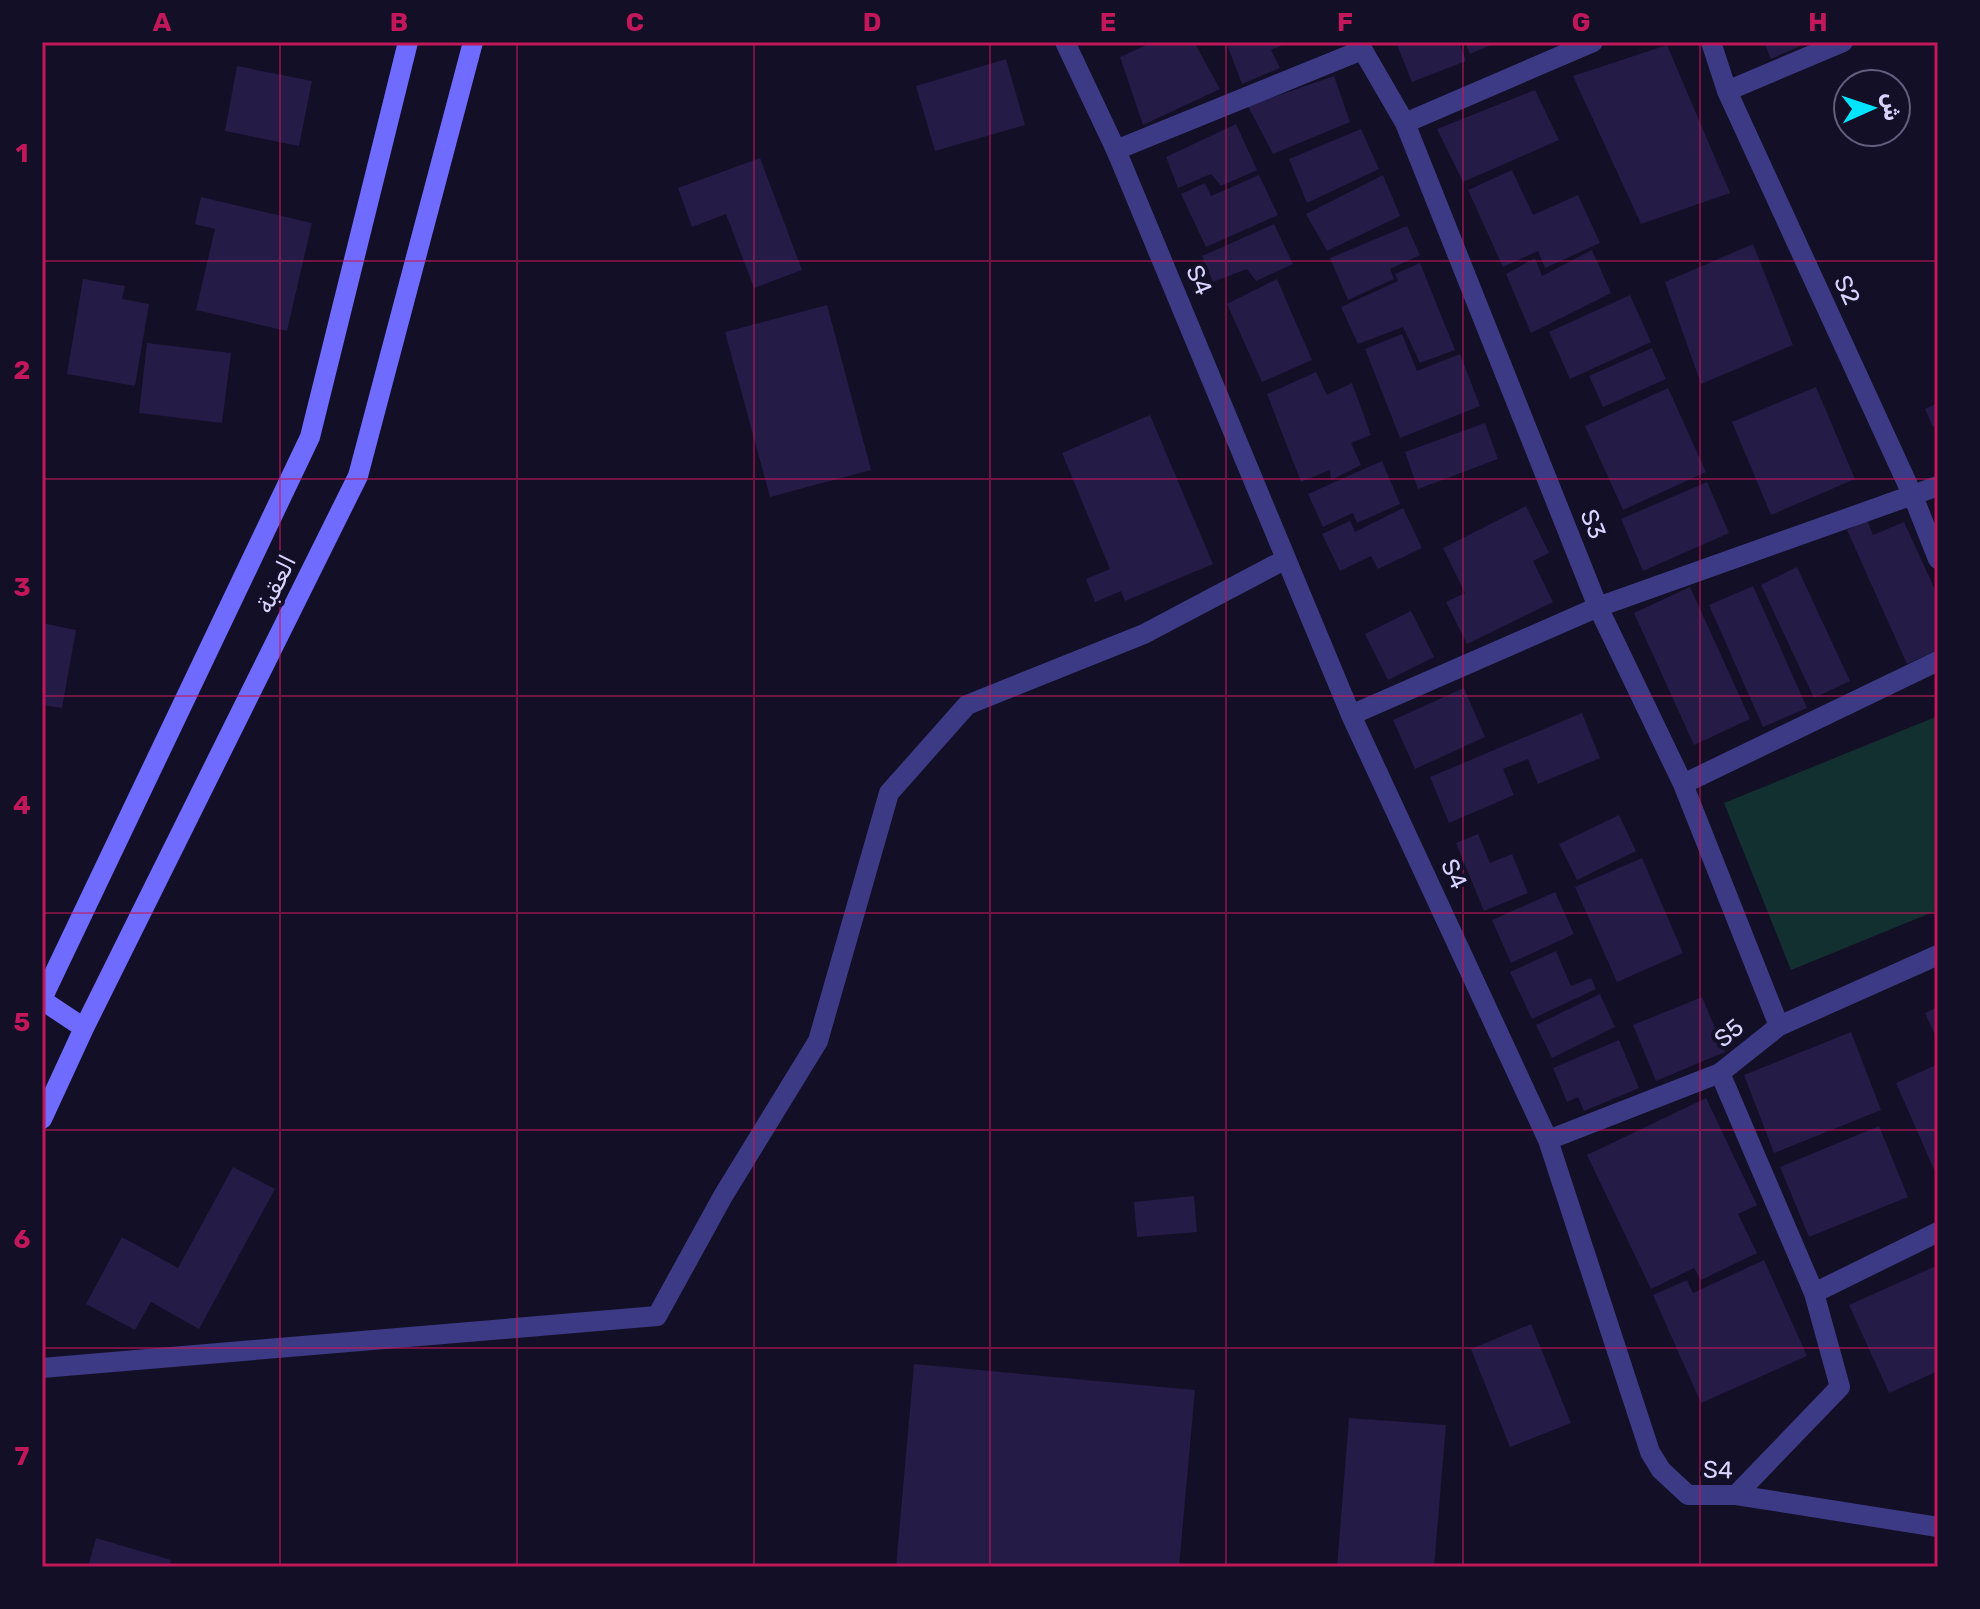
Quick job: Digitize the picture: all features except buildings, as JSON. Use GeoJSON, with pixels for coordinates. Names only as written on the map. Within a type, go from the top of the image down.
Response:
{"type":"FeatureCollection","features":[{"type":"Feature","properties":{"kind":"main road","name":"العقبة"},"geometry":{"type":"LineString","coordinates":[[42,999],[310,437],[408,42]]}},
{"type":"Feature","properties":{"kind":"main road","name":"العقبة"},"geometry":{"type":"LineString","coordinates":[[42,1119],[84,1028],[358,476],[473,42]]}},
{"type":"Feature","properties":{"kind":"main road"},"geometry":{"type":"LineString","coordinates":[[42,999],[84,1028]]}},
{"type":"Feature","properties":{"kind":"street","name":"S4"},"geometry":{"type":"LineString","coordinates":[[1065,42],[1116,150],[1351,715],[1548,1140],[1650,1452],[1661,1470],[1688,1495],[1736,1495],[1938,1527]]}},
{"type":"Feature","properties":{"kind":"street"},"geometry":{"type":"LineString","coordinates":[[1405,123],[1593,42]]}},
{"type":"Feature","properties":{"kind":"street","name":"S2"},"geometry":{"type":"LineString","coordinates":[[1711,42],[1727,91],[1913,496],[1938,559]]}},
{"type":"Feature","properties":{"kind":"street"},"geometry":{"type":"LineString","coordinates":[[1727,91],[1843,42]]}},
{"type":"Feature","properties":{"kind":"street"},"geometry":{"type":"LineString","coordinates":[[1116,150],[1360,46]]}},
{"type":"Feature","properties":{"kind":"street","name":"S3"},"geometry":{"type":"LineString","coordinates":[[1360,46],[1405,123],[1598,607],[1683,784],[1779,1026]]}},
{"type":"Feature","properties":{"kind":"street"},"geometry":{"type":"LineString","coordinates":[[1351,715],[1598,607],[1938,486]]}},
{"type":"Feature","properties":{"kind":"street"},"geometry":{"type":"LineString","coordinates":[[42,1368],[657,1316],[723,1196],[818,1041],[889,793],[967,705],[1144,634],[1286,559]]}},
{"type":"Feature","properties":{"kind":"street"},"geometry":{"type":"LineString","coordinates":[[1683,784],[1938,661]]}},
{"type":"Feature","properties":{"kind":"street","name":"S5"},"geometry":{"type":"LineString","coordinates":[[1548,1140],[1720,1073],[1779,1026],[1938,955]]}},
{"type":"Feature","properties":{"kind":"street"},"geometry":{"type":"LineString","coordinates":[[1720,1073],[1814,1293],[1840,1387],[1736,1495]]}},
{"type":"Feature","properties":{"kind":"street"},"geometry":{"type":"LineString","coordinates":[[1814,1293],[1938,1232]]}},
{"type":"Feature","properties":{"kind":"green space"},"geometry":{"type":"Polygon","coordinates":[[[1938,716],[1938,910],[1791,970],[1724,803],[1938,716]]]}}]}
